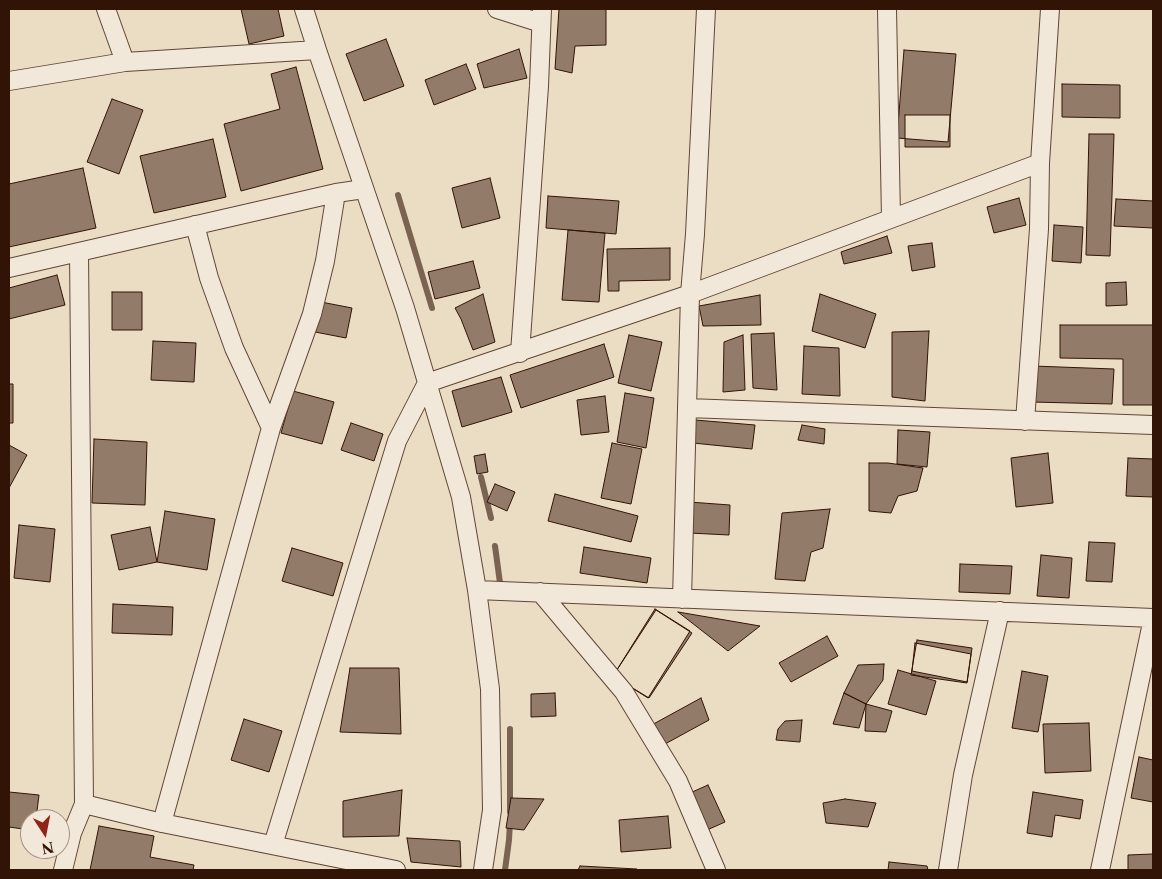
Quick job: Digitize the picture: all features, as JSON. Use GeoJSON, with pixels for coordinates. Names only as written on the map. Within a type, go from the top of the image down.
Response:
{"type":"FeatureCollection","features":[{"type":"Feature","properties":{"kind":"street"},"geometry":{"type":"LineString","coordinates":[[106,9],[125,62]]}},
{"type":"Feature","properties":{"kind":"street"},"geometry":{"type":"LineString","coordinates":[[304,9],[316,50],[404,308],[461,497],[477,590],[490,698],[492,810],[483,870]]}},
{"type":"Feature","properties":{"kind":"street"},"geometry":{"type":"LineString","coordinates":[[497,9],[541,16],[539,86],[520,353]]}},
{"type":"Feature","properties":{"kind":"street"},"geometry":{"type":"LineString","coordinates":[[682,598],[690,294],[696,234],[706,9]]}},
{"type":"Feature","properties":{"kind":"street"},"geometry":{"type":"LineString","coordinates":[[887,9],[891,218]]}},
{"type":"Feature","properties":{"kind":"street"},"geometry":{"type":"LineString","coordinates":[[1024,421],[1039,229],[1040,163],[1050,9]]}},
{"type":"Feature","properties":{"kind":"street"},"geometry":{"type":"LineString","coordinates":[[9,81],[125,62],[316,50]]}},
{"type":"Feature","properties":{"kind":"street"},"geometry":{"type":"LineString","coordinates":[[273,845],[397,441],[427,383],[690,294],[1040,163]]}},
{"type":"Feature","properties":{"kind":"street"},"geometry":{"type":"LineString","coordinates":[[9,268],[336,193],[364,189]]}},
{"type":"Feature","properties":{"kind":"street"},"geometry":{"type":"LineString","coordinates":[[162,823],[271,428],[312,314],[325,261],[336,193]]}},
{"type":"Feature","properties":{"kind":"street"},"geometry":{"type":"LineString","coordinates":[[195,225],[210,278],[234,348],[271,428]]}},
{"type":"Feature","properties":{"kind":"street"},"geometry":{"type":"LineString","coordinates":[[62,870],[72,833],[84,804],[79,252]]}},
{"type":"Feature","properties":{"kind":"street"},"geometry":{"type":"LineString","coordinates":[[687,408],[1153,425]]}},
{"type":"Feature","properties":{"kind":"street"},"geometry":{"type":"LineString","coordinates":[[477,590],[1153,618],[1100,870]]}},
{"type":"Feature","properties":{"kind":"street"},"geometry":{"type":"LineString","coordinates":[[540,592],[624,692],[678,781],[716,870]]}},
{"type":"Feature","properties":{"kind":"street"},"geometry":{"type":"LineString","coordinates":[[948,870],[963,775],[1000,612]]}},
{"type":"Feature","properties":{"kind":"street"},"geometry":{"type":"LineString","coordinates":[[84,804],[162,823],[396,870]]}},
{"type":"Feature","properties":{"kind":"building"},"geometry":{"type":"Polygon","coordinates":[[[241,9],[278,9],[284,36],[249,44],[241,9]]]}},
{"type":"Feature","properties":{"kind":"building"},"geometry":{"type":"Polygon","coordinates":[[[559,9],[606,9],[606,45],[575,46],[572,73],[555,69],[559,9]]]}},
{"type":"Feature","properties":{"kind":"building"},"geometry":{"type":"Polygon","coordinates":[[[386,39],[404,86],[364,101],[346,54],[386,39]]]}},
{"type":"Feature","properties":{"kind":"building"},"geometry":{"type":"Polygon","coordinates":[[[519,49],[527,78],[484,88],[477,64],[519,49]]]}},
{"type":"Feature","properties":{"kind":"building"},"geometry":{"type":"Polygon","coordinates":[[[904,50],[956,54],[948,142],[897,138],[904,50]]]}},
{"type":"Feature","properties":{"kind":"building"},"geometry":{"type":"Polygon","coordinates":[[[466,64],[476,89],[434,105],[425,80],[466,64]]]}},
{"type":"Feature","properties":{"kind":"building"},"geometry":{"type":"Polygon","coordinates":[[[296,67],[323,169],[241,191],[224,124],[280,109],[271,74],[296,67]]]}},
{"type":"Feature","properties":{"kind":"building"},"geometry":{"type":"Polygon","coordinates":[[[1062,84],[1120,85],[1120,118],[1062,117],[1062,84]]]}},
{"type":"Feature","properties":{"kind":"building"},"geometry":{"type":"Polygon","coordinates":[[[112,99],[143,110],[119,174],[87,162],[112,99]]]}},
{"type":"Feature","properties":{"kind":"building"},"geometry":{"type":"Polygon","coordinates":[[[905,115],[950,115],[950,147],[905,147],[905,115]]]}},
{"type":"Feature","properties":{"kind":"building"},"geometry":{"type":"Polygon","coordinates":[[[1089,134],[1114,134],[1110,256],[1086,255],[1089,134]]]}},
{"type":"Feature","properties":{"kind":"building"},"geometry":{"type":"Polygon","coordinates":[[[213,139],[226,197],[154,213],[140,156],[213,139]]]}},
{"type":"Feature","properties":{"kind":"building"},"geometry":{"type":"Polygon","coordinates":[[[83,168],[96,228],[9,247],[9,184],[83,168]]]}},
{"type":"Feature","properties":{"kind":"building"},"geometry":{"type":"Polygon","coordinates":[[[490,178],[500,218],[462,228],[452,188],[490,178]]]}},
{"type":"Feature","properties":{"kind":"building"},"geometry":{"type":"Polygon","coordinates":[[[548,196],[619,201],[616,234],[546,228],[548,196]]]}},
{"type":"Feature","properties":{"kind":"building"},"geometry":{"type":"Polygon","coordinates":[[[1019,198],[1026,225],[994,233],[987,207],[1019,198]]]}},
{"type":"Feature","properties":{"kind":"building"},"geometry":{"type":"Polygon","coordinates":[[[1116,199],[1153,201],[1153,228],[1114,226],[1116,199]]]}},
{"type":"Feature","properties":{"kind":"building"},"geometry":{"type":"Polygon","coordinates":[[[1054,225],[1083,227],[1081,263],[1052,261],[1054,225]]]}},
{"type":"Feature","properties":{"kind":"building"},"geometry":{"type":"Polygon","coordinates":[[[568,230],[605,233],[599,302],[562,300],[568,230]]]}},
{"type":"Feature","properties":{"kind":"building"},"geometry":{"type":"Polygon","coordinates":[[[887,236],[892,253],[844,264],[841,252],[887,236]]]}},
{"type":"Feature","properties":{"kind":"building"},"geometry":{"type":"Polygon","coordinates":[[[932,243],[935,267],[912,271],[908,246],[932,243]]]}},
{"type":"Feature","properties":{"kind":"building"},"geometry":{"type":"Polygon","coordinates":[[[670,248],[670,280],[619,281],[619,291],[608,291],[607,249],[670,248]]]}},
{"type":"Feature","properties":{"kind":"building"},"geometry":{"type":"Polygon","coordinates":[[[473,261],[480,288],[435,299],[428,272],[473,261]]]}},
{"type":"Feature","properties":{"kind":"building"},"geometry":{"type":"Polygon","coordinates":[[[57,275],[65,305],[9,319],[9,288],[57,275]]]}},
{"type":"Feature","properties":{"kind":"building"},"geometry":{"type":"Polygon","coordinates":[[[1126,282],[1127,305],[1106,306],[1106,283],[1126,282]]]}},
{"type":"Feature","properties":{"kind":"building"},"geometry":{"type":"Polygon","coordinates":[[[112,292],[142,292],[142,330],[112,330],[112,292]]]}},
{"type":"Feature","properties":{"kind":"building"},"geometry":{"type":"Polygon","coordinates":[[[483,294],[495,342],[473,350],[455,308],[483,294]]]}},
{"type":"Feature","properties":{"kind":"building"},"geometry":{"type":"Polygon","coordinates":[[[820,294],[876,314],[865,348],[812,331],[820,294]]]}},
{"type":"Feature","properties":{"kind":"building"},"geometry":{"type":"Polygon","coordinates":[[[760,295],[761,325],[703,326],[699,306],[760,295]]]}},
{"type":"Feature","properties":{"kind":"building"},"geometry":{"type":"Polygon","coordinates":[[[321,302],[352,308],[346,338],[315,332],[321,302]]]}},
{"type":"Feature","properties":{"kind":"building"},"geometry":{"type":"Polygon","coordinates":[[[1060,325],[1153,325],[1153,405],[1123,405],[1123,359],[1060,358],[1060,325]]]}},
{"type":"Feature","properties":{"kind":"building"},"geometry":{"type":"Polygon","coordinates":[[[929,331],[925,401],[892,397],[892,332],[929,331]]]}},
{"type":"Feature","properties":{"kind":"building"},"geometry":{"type":"Polygon","coordinates":[[[774,333],[777,390],[753,388],[751,334],[774,333]]]}},
{"type":"Feature","properties":{"kind":"building"},"geometry":{"type":"Polygon","coordinates":[[[629,335],[662,342],[651,391],[618,383],[629,335]]]}},
{"type":"Feature","properties":{"kind":"building"},"geometry":{"type":"Polygon","coordinates":[[[743,335],[745,390],[723,392],[724,342],[743,335]]]}},
{"type":"Feature","properties":{"kind":"building"},"geometry":{"type":"Polygon","coordinates":[[[153,341],[196,343],[194,382],[151,380],[153,341]]]}},
{"type":"Feature","properties":{"kind":"building"},"geometry":{"type":"Polygon","coordinates":[[[604,344],[614,377],[521,408],[510,375],[604,344]]]}},
{"type":"Feature","properties":{"kind":"building"},"geometry":{"type":"Polygon","coordinates":[[[804,346],[839,348],[840,396],[802,394],[804,346]]]}},
{"type":"Feature","properties":{"kind":"building"},"geometry":{"type":"Polygon","coordinates":[[[1033,366],[1114,369],[1112,404],[1032,402],[1033,366]]]}},
{"type":"Feature","properties":{"kind":"building"},"geometry":{"type":"Polygon","coordinates":[[[501,377],[512,412],[462,427],[452,391],[501,377]]]}},
{"type":"Feature","properties":{"kind":"building"},"geometry":{"type":"Polygon","coordinates":[[[9,384],[13,384],[13,423],[9,423],[9,384]]]}},
{"type":"Feature","properties":{"kind":"building"},"geometry":{"type":"Polygon","coordinates":[[[293,391],[334,402],[322,444],[281,433],[293,391]]]}},
{"type":"Feature","properties":{"kind":"building"},"geometry":{"type":"Polygon","coordinates":[[[625,393],[654,398],[646,448],[617,442],[625,393]]]}},
{"type":"Feature","properties":{"kind":"building"},"geometry":{"type":"Polygon","coordinates":[[[605,396],[609,432],[581,435],[577,400],[605,396]]]}},
{"type":"Feature","properties":{"kind":"building"},"geometry":{"type":"Polygon","coordinates":[[[695,420],[755,425],[752,449],[693,443],[695,420]]]}},
{"type":"Feature","properties":{"kind":"building"},"geometry":{"type":"Polygon","coordinates":[[[351,423],[383,434],[374,461],[341,450],[351,423]]]}},
{"type":"Feature","properties":{"kind":"building"},"geometry":{"type":"Polygon","coordinates":[[[802,425],[825,429],[824,444],[798,440],[802,425]]]}},
{"type":"Feature","properties":{"kind":"building"},"geometry":{"type":"Polygon","coordinates":[[[898,430],[930,432],[927,467],[897,464],[898,430]]]}},
{"type":"Feature","properties":{"kind":"building"},"geometry":{"type":"Polygon","coordinates":[[[94,439],[147,442],[145,505],[92,503],[94,439]]]}},
{"type":"Feature","properties":{"kind":"building"},"geometry":{"type":"Polygon","coordinates":[[[612,443],[642,449],[631,504],[601,498],[612,443]]]}},
{"type":"Feature","properties":{"kind":"building"},"geometry":{"type":"Polygon","coordinates":[[[9,445],[27,455],[9,488],[9,445]]]}},
{"type":"Feature","properties":{"kind":"building"},"geometry":{"type":"Polygon","coordinates":[[[1048,453],[1053,503],[1016,507],[1011,458],[1048,453]]]}},
{"type":"Feature","properties":{"kind":"building"},"geometry":{"type":"Polygon","coordinates":[[[485,454],[488,472],[477,474],[474,456],[485,454]]]}},
{"type":"Feature","properties":{"kind":"building"},"geometry":{"type":"Polygon","coordinates":[[[1128,458],[1153,459],[1153,497],[1126,496],[1128,458]]]}},
{"type":"Feature","properties":{"kind":"building"},"geometry":{"type":"Polygon","coordinates":[[[869,463],[888,463],[923,468],[917,491],[898,496],[891,513],[869,511],[869,463]]]}},
{"type":"Feature","properties":{"kind":"building"},"geometry":{"type":"Polygon","coordinates":[[[495,484],[515,492],[507,511],[487,502],[495,484]]]}},
{"type":"Feature","properties":{"kind":"building"},"geometry":{"type":"Polygon","coordinates":[[[555,494],[638,516],[631,542],[548,521],[555,494]]]}},
{"type":"Feature","properties":{"kind":"building"},"geometry":{"type":"Polygon","coordinates":[[[689,502],[730,505],[729,535],[689,533],[689,502]]]}},
{"type":"Feature","properties":{"kind":"building"},"geometry":{"type":"Polygon","coordinates":[[[830,509],[823,548],[811,552],[805,581],[775,579],[782,513],[830,509]]]}},
{"type":"Feature","properties":{"kind":"building"},"geometry":{"type":"Polygon","coordinates":[[[165,511],[215,519],[207,570],[157,562],[165,511]]]}},
{"type":"Feature","properties":{"kind":"building"},"geometry":{"type":"Polygon","coordinates":[[[19,525],[55,529],[50,582],[14,578],[19,525]]]}},
{"type":"Feature","properties":{"kind":"building"},"geometry":{"type":"Polygon","coordinates":[[[150,527],[157,562],[119,570],[111,535],[150,527]]]}},
{"type":"Feature","properties":{"kind":"building"},"geometry":{"type":"Polygon","coordinates":[[[1089,542],[1115,543],[1112,582],[1086,581],[1089,542]]]}},
{"type":"Feature","properties":{"kind":"building"},"geometry":{"type":"Polygon","coordinates":[[[584,547],[651,558],[647,583],[580,573],[584,547]]]}},
{"type":"Feature","properties":{"kind":"building"},"geometry":{"type":"Polygon","coordinates":[[[292,548],[343,563],[333,596],[282,581],[292,548]]]}},
{"type":"Feature","properties":{"kind":"building"},"geometry":{"type":"Polygon","coordinates":[[[1041,555],[1072,558],[1069,598],[1037,596],[1041,555]]]}},
{"type":"Feature","properties":{"kind":"building"},"geometry":{"type":"Polygon","coordinates":[[[960,564],[1012,566],[1010,594],[959,592],[960,564]]]}},
{"type":"Feature","properties":{"kind":"building"},"geometry":{"type":"Polygon","coordinates":[[[113,604],[173,607],[172,635],[112,633],[113,604]]]}},
{"type":"Feature","properties":{"kind":"building"},"geometry":{"type":"Polygon","coordinates":[[[655,609],[690,631],[648,698],[613,676],[655,609]]]}},
{"type":"Feature","properties":{"kind":"building"},"geometry":{"type":"Polygon","coordinates":[[[656,610],[692,633],[649,698],[613,676],[656,610]]]}},
{"type":"Feature","properties":{"kind":"building"},"geometry":{"type":"Polygon","coordinates":[[[678,612],[760,626],[728,651],[678,612]]]}},
{"type":"Feature","properties":{"kind":"building"},"geometry":{"type":"Polygon","coordinates":[[[827,636],[838,656],[791,682],[779,663],[827,636]]]}},
{"type":"Feature","properties":{"kind":"building"},"geometry":{"type":"Polygon","coordinates":[[[917,640],[972,648],[967,683],[911,675],[917,640]]]}},
{"type":"Feature","properties":{"kind":"building"},"geometry":{"type":"Polygon","coordinates":[[[915,643],[971,654],[967,682],[912,671],[915,643]]]}},
{"type":"Feature","properties":{"kind":"building"},"geometry":{"type":"Polygon","coordinates":[[[884,664],[883,680],[866,704],[844,693],[858,665],[884,664]]]}},
{"type":"Feature","properties":{"kind":"building"},"geometry":{"type":"Polygon","coordinates":[[[350,668],[399,668],[401,734],[340,732],[350,668]]]}},
{"type":"Feature","properties":{"kind":"building"},"geometry":{"type":"Polygon","coordinates":[[[898,670],[936,681],[926,715],[888,704],[898,670]]]}},
{"type":"Feature","properties":{"kind":"building"},"geometry":{"type":"Polygon","coordinates":[[[1022,671],[1048,676],[1038,732],[1012,728],[1022,671]]]}},
{"type":"Feature","properties":{"kind":"building"},"geometry":{"type":"Polygon","coordinates":[[[555,693],[556,716],[531,717],[531,694],[555,693]]]}},
{"type":"Feature","properties":{"kind":"building"},"geometry":{"type":"Polygon","coordinates":[[[844,693],[866,704],[859,728],[833,724],[844,693]]]}},
{"type":"Feature","properties":{"kind":"building"},"geometry":{"type":"Polygon","coordinates":[[[701,698],[709,720],[665,744],[648,727],[701,698]]]}},
{"type":"Feature","properties":{"kind":"building"},"geometry":{"type":"Polygon","coordinates":[[[866,704],[892,711],[886,732],[865,731],[866,704]]]}},
{"type":"Feature","properties":{"kind":"building"},"geometry":{"type":"Polygon","coordinates":[[[244,719],[282,731],[269,772],[231,760],[244,719]]]}},
{"type":"Feature","properties":{"kind":"building"},"geometry":{"type":"Polygon","coordinates":[[[802,720],[800,742],[776,740],[778,729],[785,721],[802,720]]]}},
{"type":"Feature","properties":{"kind":"building"},"geometry":{"type":"Polygon","coordinates":[[[1089,723],[1091,771],[1045,773],[1043,724],[1089,723]]]}},
{"type":"Feature","properties":{"kind":"building"},"geometry":{"type":"Polygon","coordinates":[[[1139,757],[1153,760],[1153,802],[1131,798],[1139,757]]]}},
{"type":"Feature","properties":{"kind":"building"},"geometry":{"type":"Polygon","coordinates":[[[708,785],[725,822],[707,830],[690,793],[708,785]]]}},
{"type":"Feature","properties":{"kind":"building"},"geometry":{"type":"Polygon","coordinates":[[[402,790],[399,836],[343,837],[343,801],[402,790]]]}},
{"type":"Feature","properties":{"kind":"building"},"geometry":{"type":"Polygon","coordinates":[[[9,792],[39,795],[37,809],[20,809],[20,829],[9,827],[9,792]]]}},
{"type":"Feature","properties":{"kind":"building"},"geometry":{"type":"Polygon","coordinates":[[[1033,792],[1083,800],[1080,819],[1055,815],[1052,837],[1027,833],[1033,792]]]}},
{"type":"Feature","properties":{"kind":"building"},"geometry":{"type":"Polygon","coordinates":[[[511,798],[544,799],[524,830],[506,828],[511,798]]]}},
{"type":"Feature","properties":{"kind":"building"},"geometry":{"type":"Polygon","coordinates":[[[845,799],[876,803],[868,827],[826,823],[823,803],[845,799]]]}},
{"type":"Feature","properties":{"kind":"building"},"geometry":{"type":"Polygon","coordinates":[[[668,816],[671,848],[621,852],[619,820],[668,816]]]}},
{"type":"Feature","properties":{"kind":"building"},"geometry":{"type":"Polygon","coordinates":[[[99,826],[154,836],[150,857],[194,865],[193,870],[90,870],[99,826]]]}},
{"type":"Feature","properties":{"kind":"building"},"geometry":{"type":"Polygon","coordinates":[[[407,838],[460,841],[461,867],[411,862],[407,838]]]}},
{"type":"Feature","properties":{"kind":"building"},"geometry":{"type":"Polygon","coordinates":[[[1153,854],[1153,870],[1128,870],[1128,855],[1153,854]]]}},
{"type":"Feature","properties":{"kind":"building"},"geometry":{"type":"Polygon","coordinates":[[[889,862],[927,866],[928,870],[888,870],[889,862]]]}},
{"type":"Feature","properties":{"kind":"building"},"geometry":{"type":"Polygon","coordinates":[[[580,866],[637,869],[637,870],[578,870],[580,866]]]}},
{"type":"Feature","properties":{"kind":"waterway"},"geometry":{"type":"LineString","coordinates":[[398,195],[432,308]]}},
{"type":"Feature","properties":{"kind":"waterway"},"geometry":{"type":"LineString","coordinates":[[481,477],[491,518]]}},
{"type":"Feature","properties":{"kind":"waterway"},"geometry":{"type":"LineString","coordinates":[[495,546],[500,583]]}},
{"type":"Feature","properties":{"kind":"waterway"},"geometry":{"type":"LineString","coordinates":[[510,729],[510,812]]}},
{"type":"Feature","properties":{"kind":"waterway"},"geometry":{"type":"LineString","coordinates":[[505,870],[510,822]]}}]}
